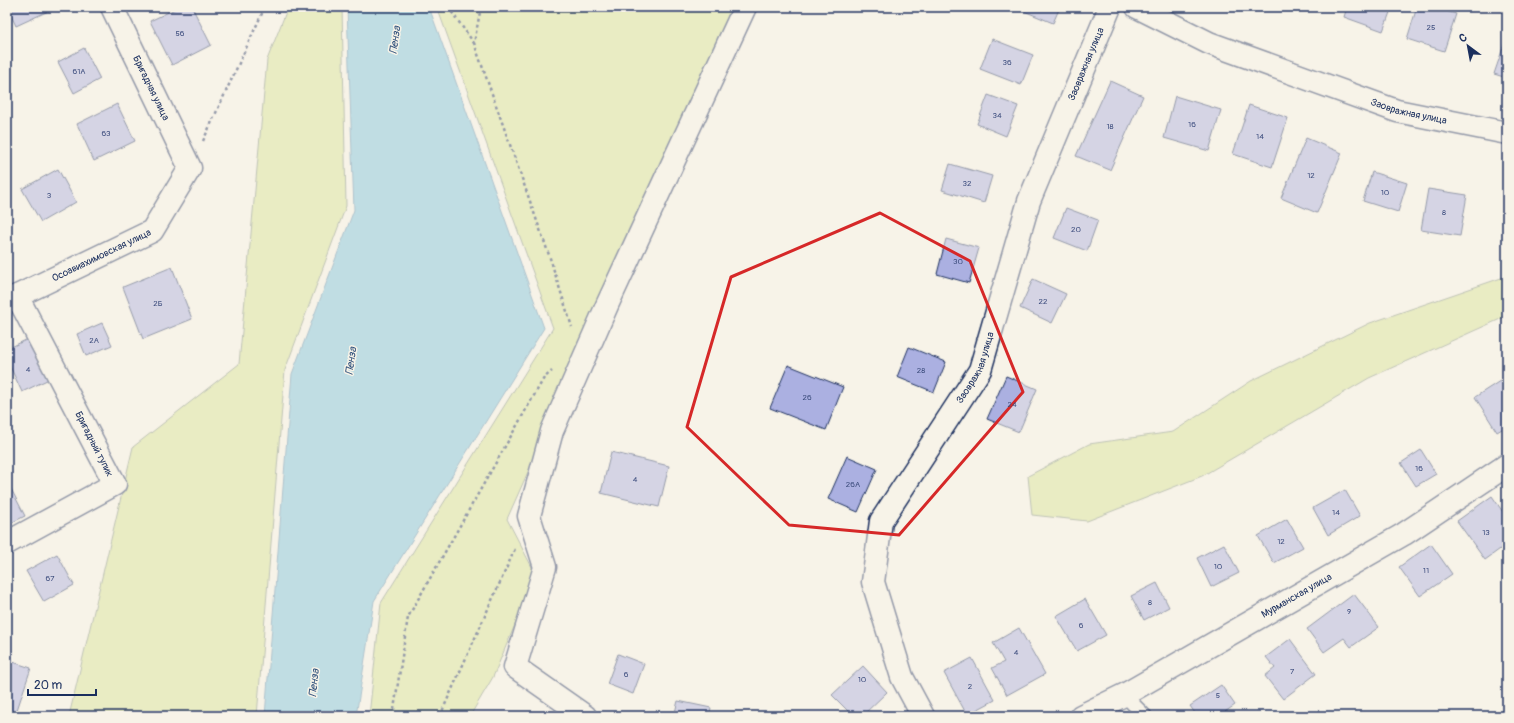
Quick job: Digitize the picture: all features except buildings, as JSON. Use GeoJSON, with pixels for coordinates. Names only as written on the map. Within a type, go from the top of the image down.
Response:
{"type":"FeatureCollection","features":[{"type":"Feature","properties":{"kind":"street","name":"Бригадная улица"},"geometry":{"type":"LineString","coordinates":[[112,7],[190,168]]}},
{"type":"Feature","properties":{"kind":"street"},"geometry":{"type":"LineString","coordinates":[[585,716],[515,667],[545,567],[529,516],[552,431],[593,337],[745,7]]}},
{"type":"Feature","properties":{"kind":"street","name":"Заовражная улица"},"geometry":{"type":"LineString","coordinates":[[923,716],[902,678],[873,582],[881,521],[980,370],[1029,201],[1110,7]]}},
{"type":"Feature","properties":{"kind":"street","name":"Заовражная улица"},"geometry":{"type":"LineString","coordinates":[[1137,7],[1209,43],[1397,111],[1507,133]]}},
{"type":"Feature","properties":{"kind":"street","name":"Осоавиахимовская улица"},"geometry":{"type":"LineString","coordinates":[[12,298],[152,231],[190,168]]}},
{"type":"Feature","properties":{"kind":"street","name":"Бригадный тупик"},"geometry":{"type":"LineString","coordinates":[[7,543],[115,484],[12,298]]}},
{"type":"Feature","properties":{"kind":"street","name":"Мурманская улица"},"geometry":{"type":"LineString","coordinates":[[1081,716],[1124,695],[1404,534],[1507,465]]}},
{"type":"Feature","properties":{"kind":"lane"},"geometry":{"type":"LineString","coordinates":[[1124,695],[1145,716]]}},
{"type":"Feature","properties":{"kind":"path"},"geometry":{"type":"LineString","coordinates":[[190,168],[266,7]]}},
{"type":"Feature","properties":{"kind":"path"},"geometry":{"type":"LineString","coordinates":[[448,7],[474,43],[549,255],[572,327],[593,337]]}},
{"type":"Feature","properties":{"kind":"path"},"geometry":{"type":"LineString","coordinates":[[474,43],[481,7]]}},
{"type":"Feature","properties":{"kind":"path"},"geometry":{"type":"LineString","coordinates":[[393,716],[408,617],[544,378],[555,369]]}},
{"type":"Feature","properties":{"kind":"path"},"geometry":{"type":"LineString","coordinates":[[440,716],[529,516]]}},
{"type":"Feature","properties":{"kind":"highlighted area"},"geometry":{"type":"Polygon","coordinates":[[[880,213],[970,261],[1023,392],[899,535],[789,525],[687,427],[731,277],[880,213]]]}},
{"type":"Feature","properties":{"kind":"green space"},"geometry":{"type":"Polygon","coordinates":[[[288,7],[342,7],[346,206],[285,370],[257,716],[69,716],[133,447],[239,364],[267,60],[288,7]]]}},
{"type":"Feature","properties":{"kind":"green space"},"geometry":{"type":"Polygon","coordinates":[[[437,7],[735,7],[507,519],[536,575],[493,677],[470,716],[369,716],[381,603],[553,328],[437,7]]]}},
{"type":"Feature","properties":{"kind":"green space"},"geometry":{"type":"Polygon","coordinates":[[[1507,276],[1507,316],[1369,378],[1202,476],[1087,521],[1032,515],[1028,476],[1089,444],[1173,432],[1251,381],[1370,323],[1507,276]]]}},
{"type":"Feature","properties":{"kind":"water","name":"Пенза"},"geometry":{"type":"Polygon","coordinates":[[[347,7],[429,7],[544,328],[374,601],[356,716],[265,716],[292,374],[354,210],[347,7]]]}}]}
